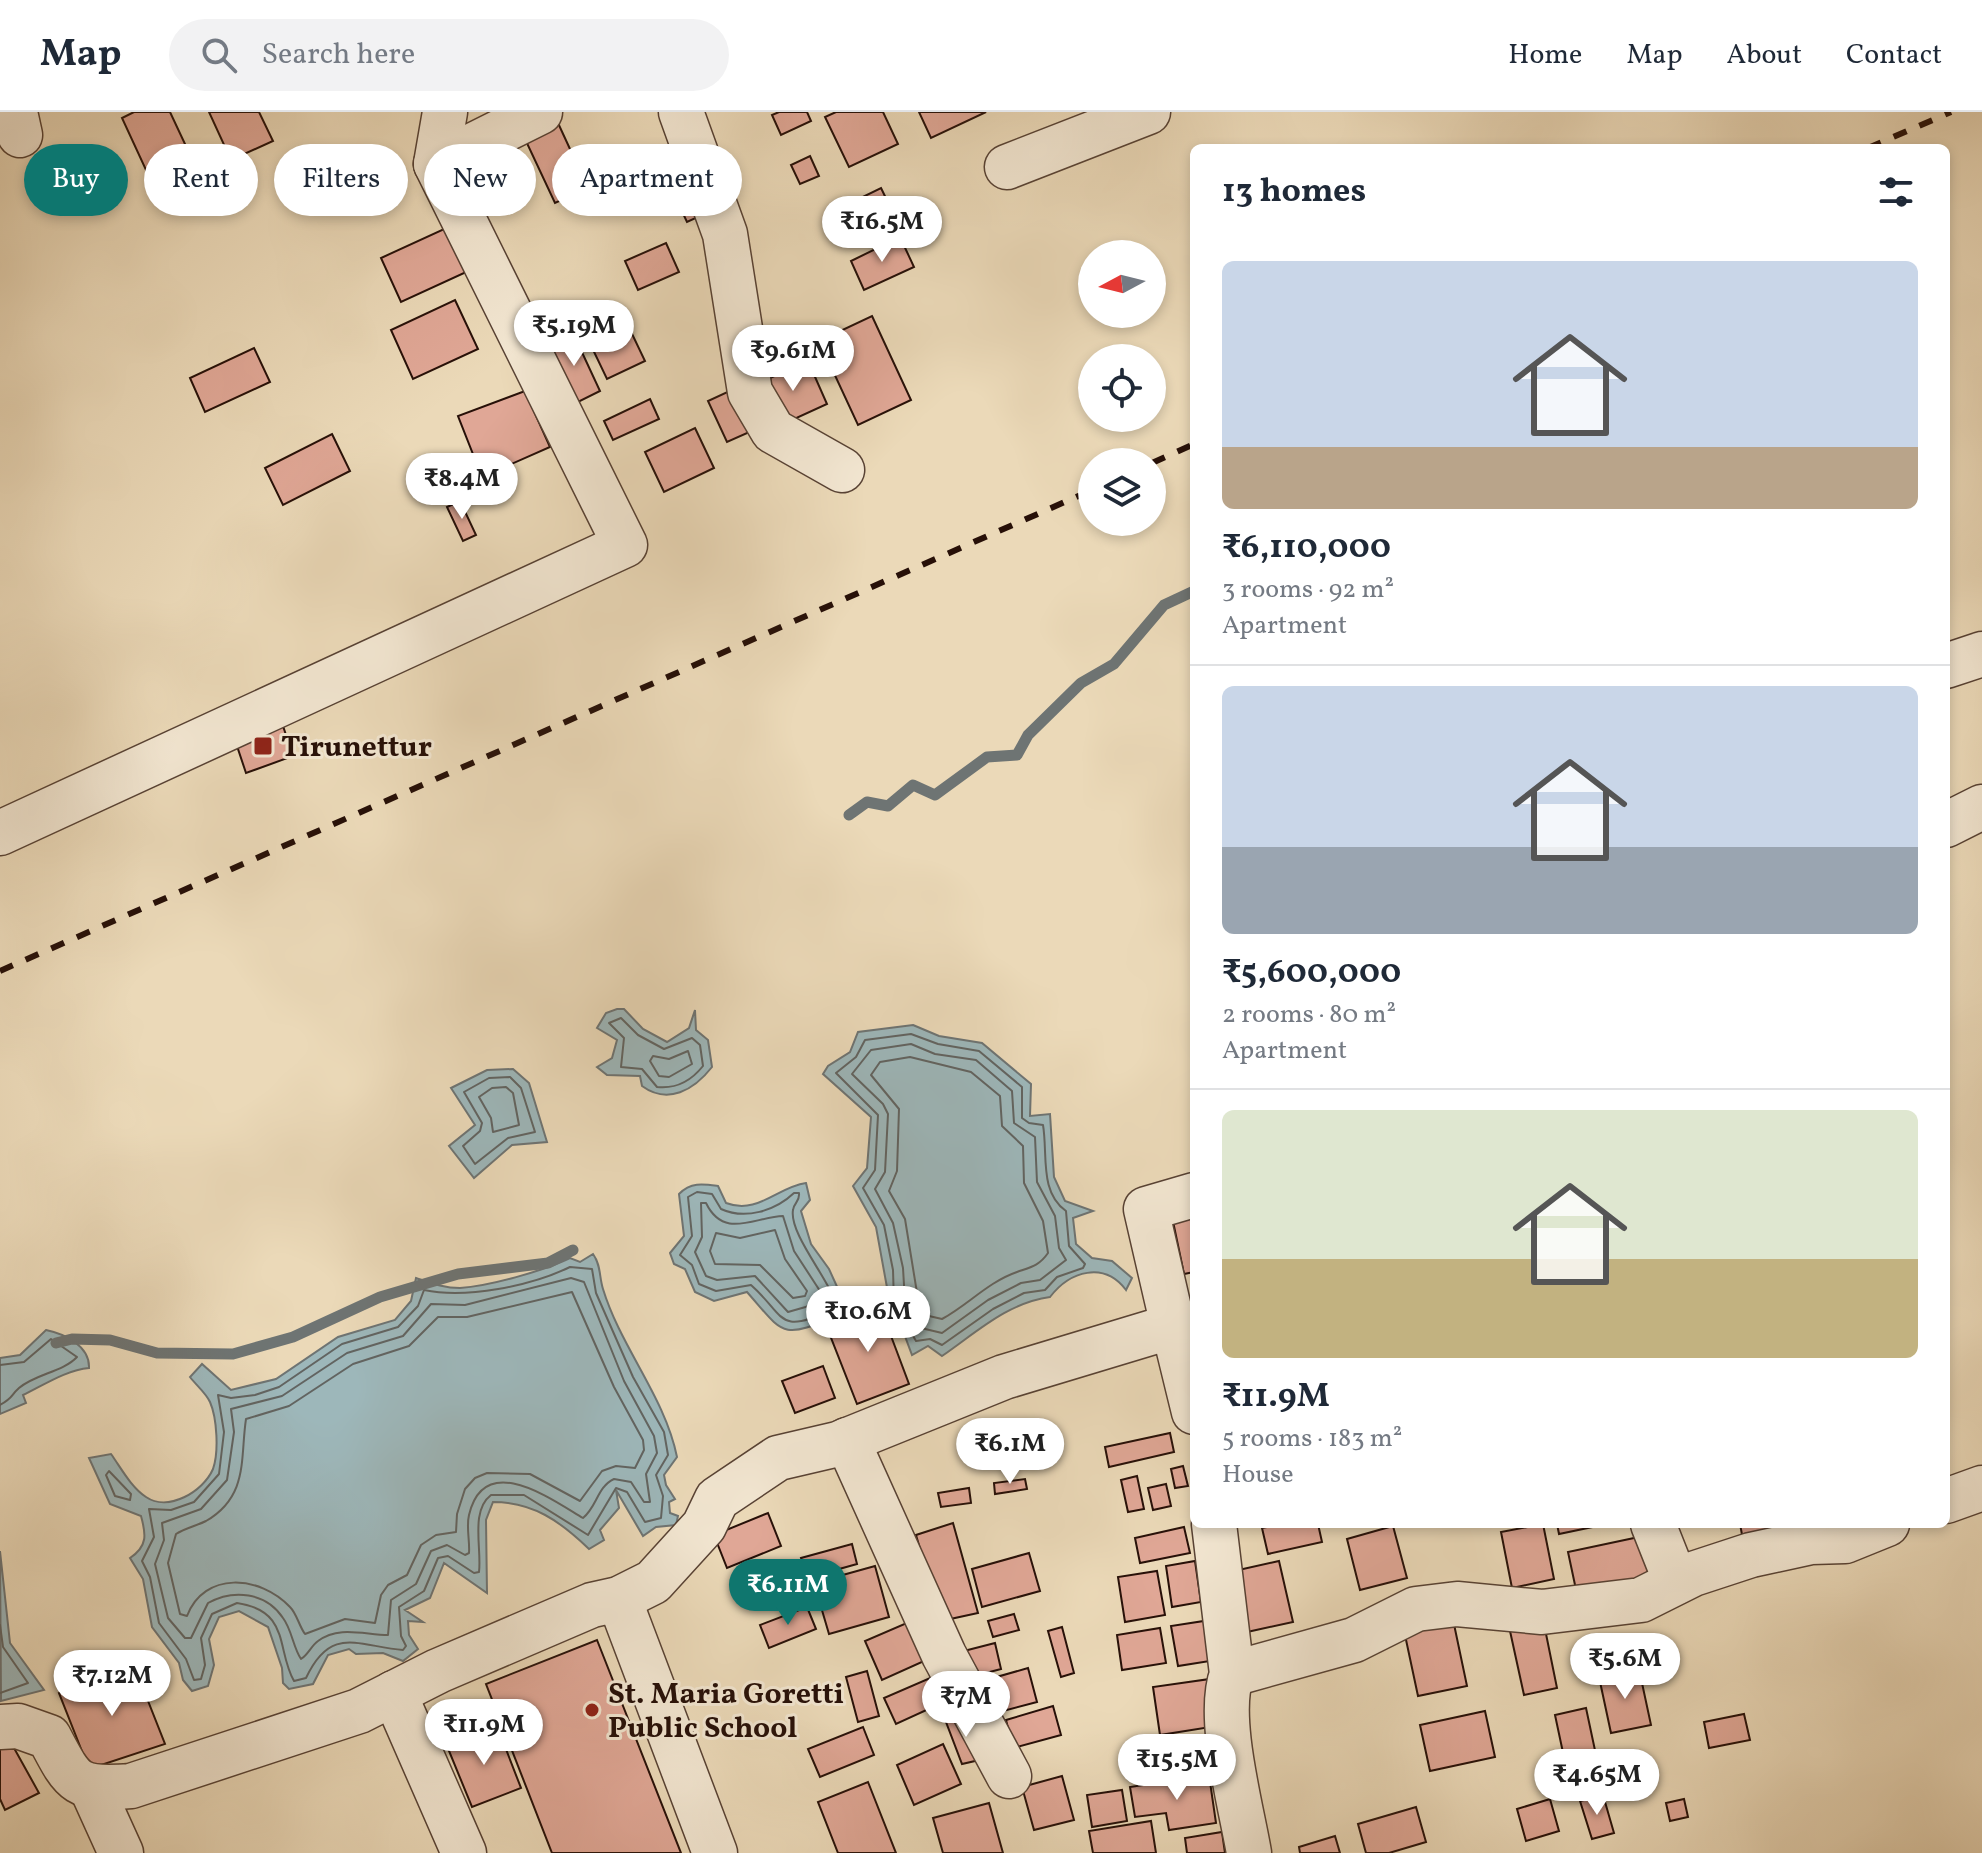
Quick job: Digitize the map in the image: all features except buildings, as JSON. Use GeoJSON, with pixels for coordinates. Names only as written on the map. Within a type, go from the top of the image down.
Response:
{"type":"FeatureCollection","features":[{"type":"Feature","properties":{"kind":"street"},"geometry":{"type":"LineString","coordinates":[[439,144],[445,112]]}},
{"type":"Feature","properties":{"kind":"street"},"geometry":{"type":"LineString","coordinates":[[476,144],[540,112]]}},
{"type":"Feature","properties":{"kind":"street"},"geometry":{"type":"LineString","coordinates":[[681,112],[725,234],[750,392],[773,431],[842,470]]}},
{"type":"Feature","properties":{"kind":"street"},"geometry":{"type":"LineString","coordinates":[[1007,167],[1148,112]]}},
{"type":"Feature","properties":{"kind":"street"},"geometry":{"type":"LineString","coordinates":[[0,833],[625,545],[462,216]]}},
{"type":"Feature","properties":{"kind":"street"},"geometry":{"type":"LineString","coordinates":[[1950,665],[1982,654]]}},
{"type":"Feature","properties":{"kind":"street"},"geometry":{"type":"LineString","coordinates":[[1950,823],[1982,807]]}},
{"type":"Feature","properties":{"kind":"street"},"geometry":{"type":"LineString","coordinates":[[1190,1196],[1146,1209],[1190,1396]]}},
{"type":"Feature","properties":{"kind":"street"},"geometry":{"type":"LineString","coordinates":[[92,1789],[131,1786],[359,1711],[592,1605],[619,1599],[653,1582],[704,1526],[717,1499],[778,1458],[847,1440],[1004,1377],[1173,1326]]}},
{"type":"Feature","properties":{"kind":"street"},"geometry":{"type":"LineString","coordinates":[[847,1440],[944,1655],[1009,1776]]}},
{"type":"Feature","properties":{"kind":"street"},"geometry":{"type":"LineString","coordinates":[[1950,1500],[1982,1488]]}},
{"type":"Feature","properties":{"kind":"street"},"geometry":{"type":"LineString","coordinates":[[1214,1528],[1232,1674],[1225,1690],[1227,1719],[1249,1853]]}},
{"type":"Feature","properties":{"kind":"street"},"geometry":{"type":"LineString","coordinates":[[1655,1528],[1676,1582]]}},
{"type":"Feature","properties":{"kind":"street"},"geometry":{"type":"LineString","coordinates":[[1232,1674],[1354,1640],[1416,1609],[1457,1604],[1542,1612],[1641,1600],[1676,1582],[1751,1555],[1811,1542],[1845,1541],[1877,1528]]}},
{"type":"Feature","properties":{"kind":"street"},"geometry":{"type":"LineString","coordinates":[[619,1599],[715,1853]]}},
{"type":"Feature","properties":{"kind":"street"},"geometry":{"type":"LineString","coordinates":[[394,1693],[464,1853]]}},
{"type":"Feature","properties":{"kind":"street"},"geometry":{"type":"LineString","coordinates":[[0,1727],[18,1726],[49,1737],[68,1772],[92,1789],[121,1853]]}},
{"type":"Feature","properties":{"kind":"water"},"geometry":{"type":"Polygon","coordinates":[[[624,1009],[643,1029],[667,1042],[689,1028],[695,1010],[696,1030],[708,1040],[712,1067],[689,1088],[671,1094],[652,1092],[642,1086],[640,1076],[607,1075],[597,1067],[612,1058],[617,1040],[597,1028],[606,1013],[624,1009]]]}},
{"type":"Feature","properties":{"kind":"water"},"geometry":{"type":"Polygon","coordinates":[[[913,1025],[939,1036],[982,1043],[1031,1084],[1030,1116],[1050,1114],[1054,1177],[1065,1201],[1093,1211],[1073,1218],[1076,1244],[1092,1258],[1112,1261],[1132,1278],[1126,1290],[1108,1275],[1087,1273],[1077,1276],[1050,1297],[1006,1312],[942,1356],[928,1346],[912,1355],[903,1331],[884,1302],[888,1293],[876,1227],[853,1186],[867,1168],[871,1117],[823,1074],[828,1066],[850,1052],[858,1032],[913,1025]]]}},
{"type":"Feature","properties":{"kind":"water"},"geometry":{"type":"Polygon","coordinates":[[[513,1069],[529,1083],[547,1142],[512,1145],[474,1178],[449,1146],[475,1125],[451,1088],[487,1070],[513,1069]]]}},
{"type":"Feature","properties":{"kind":"water"},"geometry":{"type":"Polygon","coordinates":[[[806,1183],[810,1200],[801,1211],[811,1244],[829,1269],[844,1302],[837,1316],[804,1328],[784,1329],[747,1292],[714,1301],[695,1292],[685,1269],[674,1264],[670,1253],[684,1236],[679,1194],[702,1184],[718,1186],[726,1203],[748,1206],[806,1183]]]}},
{"type":"Feature","properties":{"kind":"water"},"geometry":{"type":"Polygon","coordinates":[[[593,1254],[620,1332],[653,1393],[671,1435],[677,1457],[664,1475],[675,1499],[669,1502],[670,1513],[678,1516],[676,1525],[656,1527],[643,1536],[616,1490],[619,1508],[600,1530],[604,1540],[589,1549],[567,1530],[533,1509],[493,1502],[486,1520],[487,1593],[444,1563],[430,1598],[405,1610],[423,1622],[408,1621],[409,1635],[418,1649],[403,1661],[383,1653],[356,1654],[349,1649],[328,1655],[313,1684],[289,1689],[283,1683],[282,1668],[268,1627],[239,1611],[219,1617],[209,1639],[214,1665],[208,1686],[192,1691],[183,1680],[179,1663],[152,1627],[143,1579],[130,1558],[143,1544],[141,1516],[110,1504],[89,1458],[111,1454],[136,1488],[155,1501],[174,1501],[184,1497],[208,1477],[216,1454],[210,1402],[190,1377],[202,1364],[231,1390],[276,1379],[338,1337],[395,1320],[411,1301],[416,1278],[448,1287],[472,1287],[516,1277],[570,1258],[580,1262],[593,1254]]]}},
{"type":"Feature","properties":{"kind":"water"},"geometry":{"type":"Polygon","coordinates":[[[46,1330],[68,1338],[81,1347],[89,1368],[64,1375],[23,1395],[26,1403],[0,1414],[0,1358],[20,1355],[46,1330]]]}},
{"type":"Feature","properties":{"kind":"water"},"geometry":{"type":"Polygon","coordinates":[[[0,1551],[10,1643],[44,1690],[1,1701],[0,1551]]]}},
{"type":"Feature","properties":{"kind":"waterway"},"geometry":{"type":"LineString","coordinates":[[849,815],[867,802],[888,806],[913,785],[935,795],[987,757],[1017,755],[1028,735],[1081,683],[1114,664],[1164,605],[1190,593]]}},
{"type":"Feature","properties":{"kind":"waterway"},"geometry":{"type":"LineString","coordinates":[[56,1343],[72,1339],[110,1340],[157,1353],[233,1354],[293,1337],[380,1297],[458,1274],[548,1263],[573,1250]]}},
{"type":"Feature","properties":{"kind":"railway"},"geometry":{"type":"LineString","coordinates":[[1877,144],[1951,112]]}},
{"type":"Feature","properties":{"kind":"railway"},"geometry":{"type":"LineString","coordinates":[[1166,457],[1190,446]]}},
{"type":"Feature","properties":{"kind":"railway"},"geometry":{"type":"LineString","coordinates":[[0,971],[1078,496]]}},
{"type":"Feature","properties":{"kind":"place","name":"Tirunettur"},"geometry":{"type":"Point","coordinates":[263,746]}},
{"type":"Feature","properties":{"kind":"place","name":"St. Maria Goretti Public School"},"geometry":{"type":"Point","coordinates":[592,1710]}}]}
